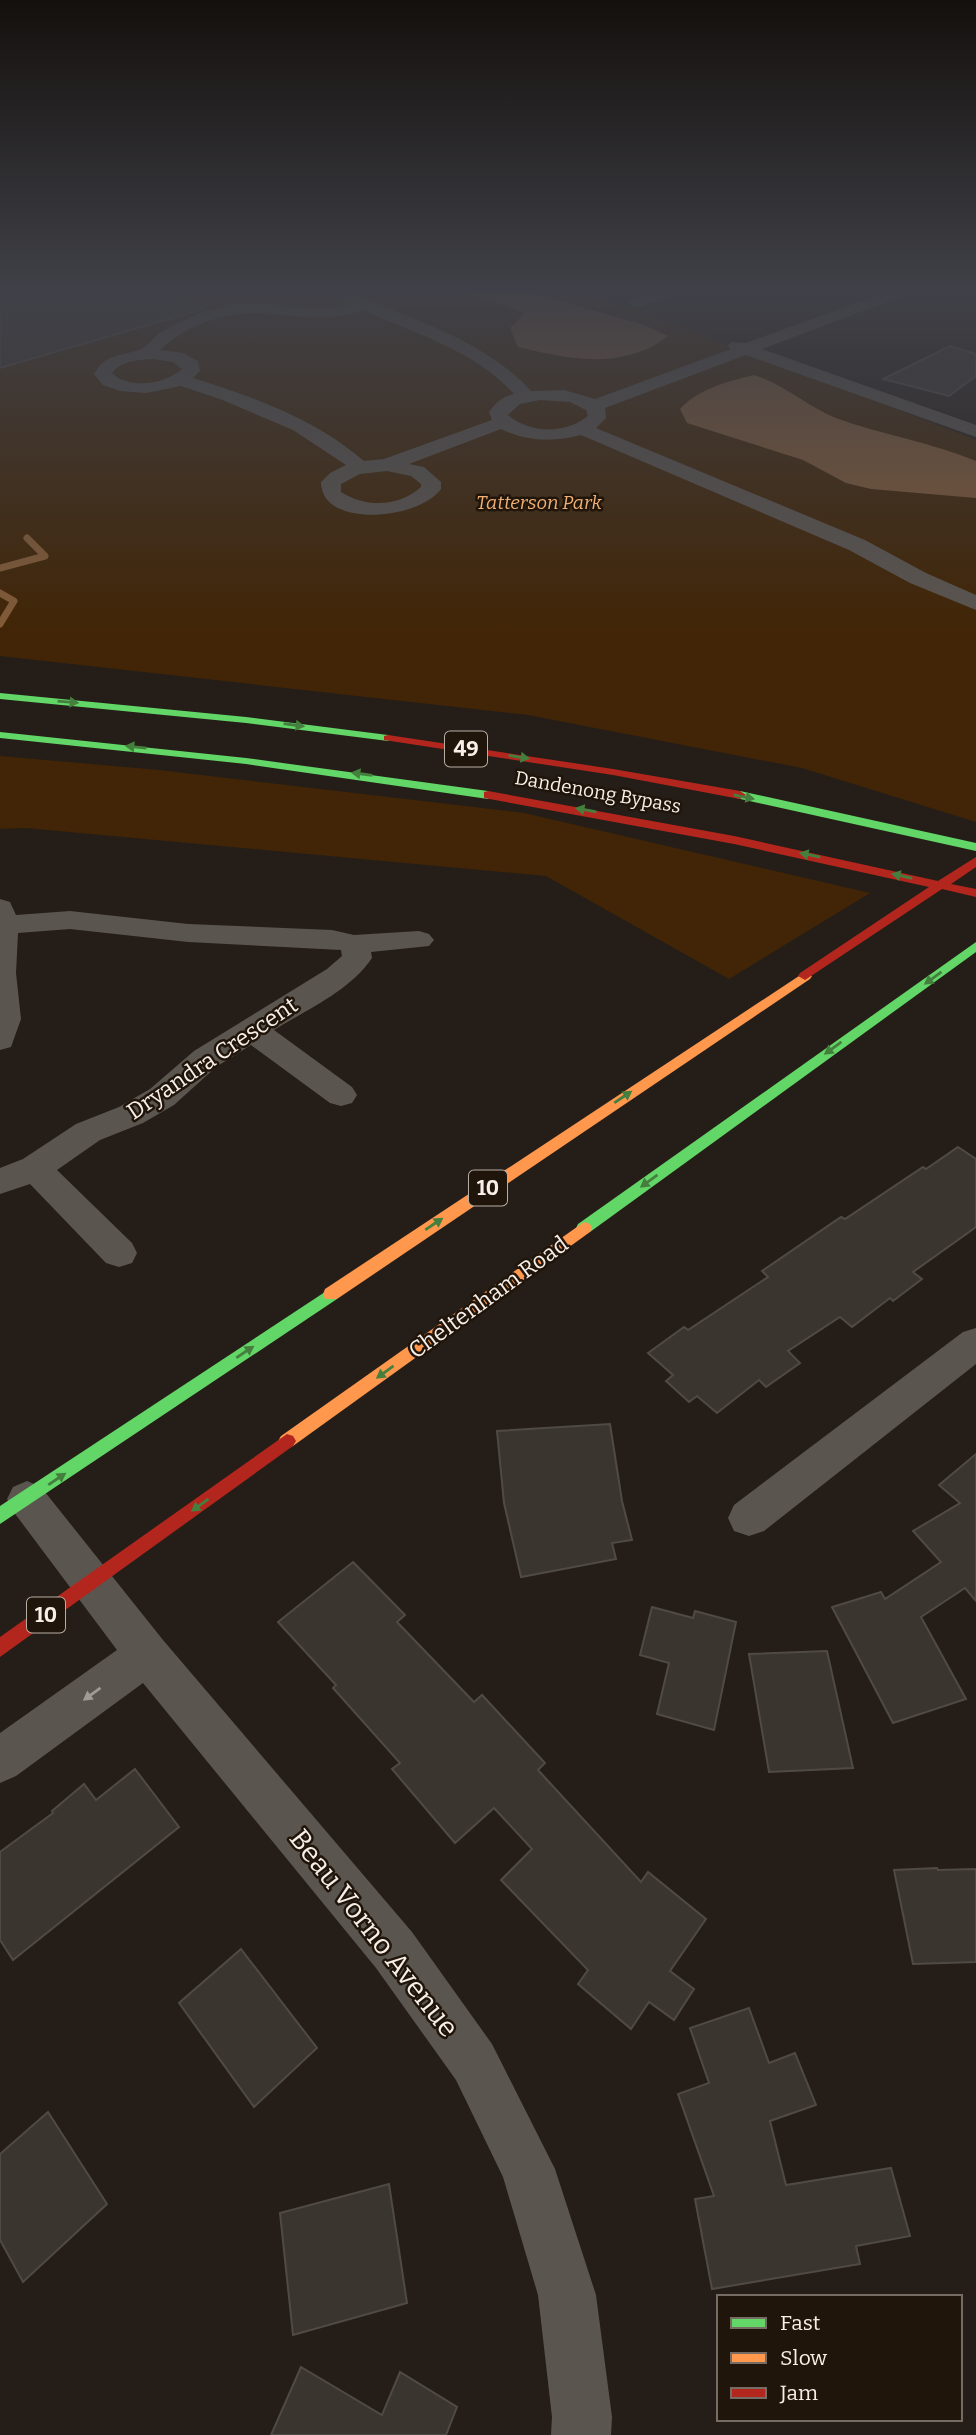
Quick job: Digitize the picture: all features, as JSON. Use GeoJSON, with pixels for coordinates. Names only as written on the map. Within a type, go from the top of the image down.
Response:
{"type":"FeatureCollection","features":[{"type":"Feature","properties":{"kind":"main road","name":"Dandenong Bypass"},"geometry":{"type":"LineString","coordinates":[[0,696],[264,720],[437,745],[680,784],[976,846]]}},
{"type":"Feature","properties":{"kind":"main road","name":"Dandenong Bypass"},"geometry":{"type":"LineString","coordinates":[[0,734],[261,760],[407,780],[592,811],[876,869],[976,893]]}},
{"type":"Feature","properties":{"kind":"main road","name":"10"},"geometry":{"type":"LineString","coordinates":[[13,1508],[976,861]]}},
{"type":"Feature","properties":{"kind":"main road","name":"Cheltenham Road"},"geometry":{"type":"LineString","coordinates":[[0,1648],[976,946]]}},
{"type":"Feature","properties":{"kind":"street"},"geometry":{"type":"LineString","coordinates":[[248,404],[305,430],[359,467]]}},
{"type":"Feature","properties":{"kind":"street"},"geometry":{"type":"LineString","coordinates":[[509,404],[501,407],[499,417],[503,422],[526,432],[556,434],[583,429],[597,418],[598,412],[594,406],[588,404]]}},
{"type":"Feature","properties":{"kind":"street"},"geometry":{"type":"LineString","coordinates":[[594,406],[600,404]]}},
{"type":"Feature","properties":{"kind":"street"},"geometry":{"type":"LineString","coordinates":[[900,404],[976,431]]}},
{"type":"Feature","properties":{"kind":"street"},"geometry":{"type":"LineString","coordinates":[[944,419],[965,410]]}},
{"type":"Feature","properties":{"kind":"street"},"geometry":{"type":"LineString","coordinates":[[387,465],[503,422]]}},
{"type":"Feature","properties":{"kind":"street"},"geometry":{"type":"LineString","coordinates":[[583,429],[857,545],[918,578],[976,603]]}},
{"type":"Feature","properties":{"kind":"street"},"geometry":{"type":"LineString","coordinates":[[425,475],[469,451],[526,432]]}},
{"type":"Feature","properties":{"kind":"street"},"geometry":{"type":"LineString","coordinates":[[387,465],[407,468],[425,475],[431,489],[415,502],[401,506],[367,508],[339,501],[329,488],[337,476],[359,467],[387,465]]}},
{"type":"Feature","properties":{"kind":"street"},"geometry":{"type":"LineString","coordinates":[[857,545],[915,559],[976,584]]}},
{"type":"Feature","properties":{"kind":"street"},"geometry":{"type":"LineString","coordinates":[[0,1040],[8,1010],[1,964],[3,917],[118,923],[188,933],[332,939],[354,944],[419,940]]}},
{"type":"Feature","properties":{"kind":"street","name":"Dryandra Crescent"},"geometry":{"type":"LineString","coordinates":[[0,1182],[35,1168],[88,1132],[131,1115],[162,1097],[205,1059],[338,976],[357,958],[354,944]]}},
{"type":"Feature","properties":{"kind":"street"},"geometry":{"type":"LineString","coordinates":[[251,1030],[341,1095]]}},
{"type":"Feature","properties":{"kind":"street"},"geometry":{"type":"LineString","coordinates":[[35,1168],[119,1253]]}},
{"type":"Feature","properties":{"kind":"street"},"geometry":{"type":"LineString","coordinates":[[749,1518],[976,1343]]}},
{"type":"Feature","properties":{"kind":"street","name":"Beau Vorno Avenue"},"geometry":{"type":"LineString","coordinates":[[13,1508],[92,1583],[394,1950],[474,2062],[528,2169],[567,2295],[582,2417],[581,2435]]}},
{"type":"Feature","properties":{"kind":"street"},"geometry":{"type":"LineString","coordinates":[[0,1760],[148,1654]]}},
{"type":"Feature","properties":{"kind":"green space","name":"Tatterson Park"},"geometry":{"type":"Polygon","coordinates":[[[0,404],[882,404],[976,440],[976,822],[802,768],[528,715],[0,656],[0,404]]]}},
{"type":"Feature","properties":{"kind":"green space"},"geometry":{"type":"Polygon","coordinates":[[[0,756],[159,770],[524,813],[870,893],[729,979],[546,876],[26,828],[0,829],[0,756]]]}},
{"type":"Feature","properties":{"kind":"shaded area"},"geometry":{"type":"Polygon","coordinates":[[[685,404],[809,404],[836,418],[976,461],[976,498],[871,489],[846,483],[803,460],[687,423],[680,409],[685,404]]]}},
{"type":"Feature","properties":{"kind":"building"},"geometry":{"type":"Polygon","coordinates":[[[958,1147],[976,1159],[976,1227],[913,1272],[922,1279],[893,1301],[890,1298],[852,1327],[840,1317],[788,1351],[800,1363],[766,1387],[759,1380],[717,1413],[697,1396],[689,1402],[666,1381],[673,1375],[648,1353],[684,1327],[688,1330],[768,1277],[762,1271],[841,1217],[845,1219],[958,1147]]]}},
{"type":"Feature","properties":{"kind":"building"},"geometry":{"type":"Polygon","coordinates":[[[610,1424],[622,1501],[632,1540],[612,1543],[616,1559],[521,1577],[504,1503],[497,1431],[610,1424]]]}},
{"type":"Feature","properties":{"kind":"building"},"geometry":{"type":"Polygon","coordinates":[[[976,1454],[976,1601],[965,1588],[921,1617],[966,1699],[893,1723],[832,1607],[881,1592],[885,1599],[941,1562],[913,1531],[960,1503],[939,1485],[976,1454]]]}},
{"type":"Feature","properties":{"kind":"building"},"geometry":{"type":"Polygon","coordinates":[[[353,1562],[405,1615],[397,1622],[474,1702],[482,1695],[545,1763],[538,1770],[641,1882],[648,1872],[706,1919],[670,1971],[694,1989],[674,2020],[649,2002],[631,2029],[578,1984],[588,1970],[501,1880],[532,1849],[494,1808],[455,1843],[392,1769],[400,1763],[333,1688],[336,1685],[278,1622],[353,1562]]]}},
{"type":"Feature","properties":{"kind":"building"},"geometry":{"type":"Polygon","coordinates":[[[652,1607],[693,1618],[695,1611],[736,1622],[714,1730],[657,1714],[669,1663],[640,1655],[652,1607]]]}},
{"type":"Feature","properties":{"kind":"building"},"geometry":{"type":"Polygon","coordinates":[[[827,1651],[853,1768],[769,1772],[749,1654],[827,1651]]]}},
{"type":"Feature","properties":{"kind":"building"},"geometry":{"type":"Polygon","coordinates":[[[135,1769],[179,1827],[13,1960],[0,1940],[0,1852],[53,1813],[52,1811],[84,1784],[96,1800],[135,1769]]]}},
{"type":"Feature","properties":{"kind":"building"},"geometry":{"type":"Polygon","coordinates":[[[976,1869],[976,1962],[913,1964],[894,1870],[976,1869]]]}},
{"type":"Feature","properties":{"kind":"building"},"geometry":{"type":"Polygon","coordinates":[[[241,1949],[317,2048],[254,2107],[179,2003],[241,1949]]]}},
{"type":"Feature","properties":{"kind":"building"},"geometry":{"type":"Polygon","coordinates":[[[749,2008],[769,2063],[795,2053],[816,2105],[770,2121],[786,2185],[891,2168],[910,2236],[856,2246],[860,2264],[712,2289],[695,2199],[714,2196],[678,2094],[709,2083],[690,2028],[749,2008]]]}},
{"type":"Feature","properties":{"kind":"building"},"geometry":{"type":"Polygon","coordinates":[[[48,2112],[107,2204],[23,2282],[0,2240],[0,2154],[48,2112]]]}},
{"type":"Feature","properties":{"kind":"building"},"geometry":{"type":"Polygon","coordinates":[[[389,2184],[407,2303],[293,2335],[280,2213],[389,2184]]]}},
{"type":"Feature","properties":{"kind":"building"},"geometry":{"type":"Polygon","coordinates":[[[301,2367],[382,2415],[400,2372],[457,2407],[446,2435],[271,2435],[301,2367]]]}},
{"type":"Feature","properties":{"kind":"waterway"},"geometry":{"type":"LineString","coordinates":[[0,568],[45,556],[27,538]]}},
{"type":"Feature","properties":{"kind":"waterway"},"geometry":{"type":"LineString","coordinates":[[0,593],[14,601],[0,624]]}},
{"type":"Feature","properties":{"kind":"traffic: fast"},"geometry":{"type":"LineString","coordinates":[[0,696],[246,720],[388,738]]}},
{"type":"Feature","properties":{"kind":"traffic: fast"},"geometry":{"type":"LineString","coordinates":[[0,735],[246,761],[488,795]]}},
{"type":"Feature","properties":{"kind":"traffic: fast"},"geometry":{"type":"LineString","coordinates":[[740,795],[976,847]]}},
{"type":"Feature","properties":{"kind":"traffic: fast"},"geometry":{"type":"LineString","coordinates":[[584,1228],[976,946]]}},
{"type":"Feature","properties":{"kind":"traffic: fast"},"geometry":{"type":"LineString","coordinates":[[0,1516],[331,1294]]}},
{"type":"Feature","properties":{"kind":"traffic: slow"},"geometry":{"type":"LineString","coordinates":[[331,1294],[805,976]]}},
{"type":"Feature","properties":{"kind":"traffic: slow"},"geometry":{"type":"LineString","coordinates":[[287,1441],[584,1228]]}},
{"type":"Feature","properties":{"kind":"traffic: jam"},"geometry":{"type":"LineString","coordinates":[[388,738],[613,772],[740,795]]}},
{"type":"Feature","properties":{"kind":"traffic: jam"},"geometry":{"type":"LineString","coordinates":[[488,795],[734,840],[976,893]]}},
{"type":"Feature","properties":{"kind":"traffic: jam"},"geometry":{"type":"LineString","coordinates":[[805,976],[976,861]]}},
{"type":"Feature","properties":{"kind":"traffic: jam"},"geometry":{"type":"LineString","coordinates":[[0,1648],[287,1441]]}}]}
